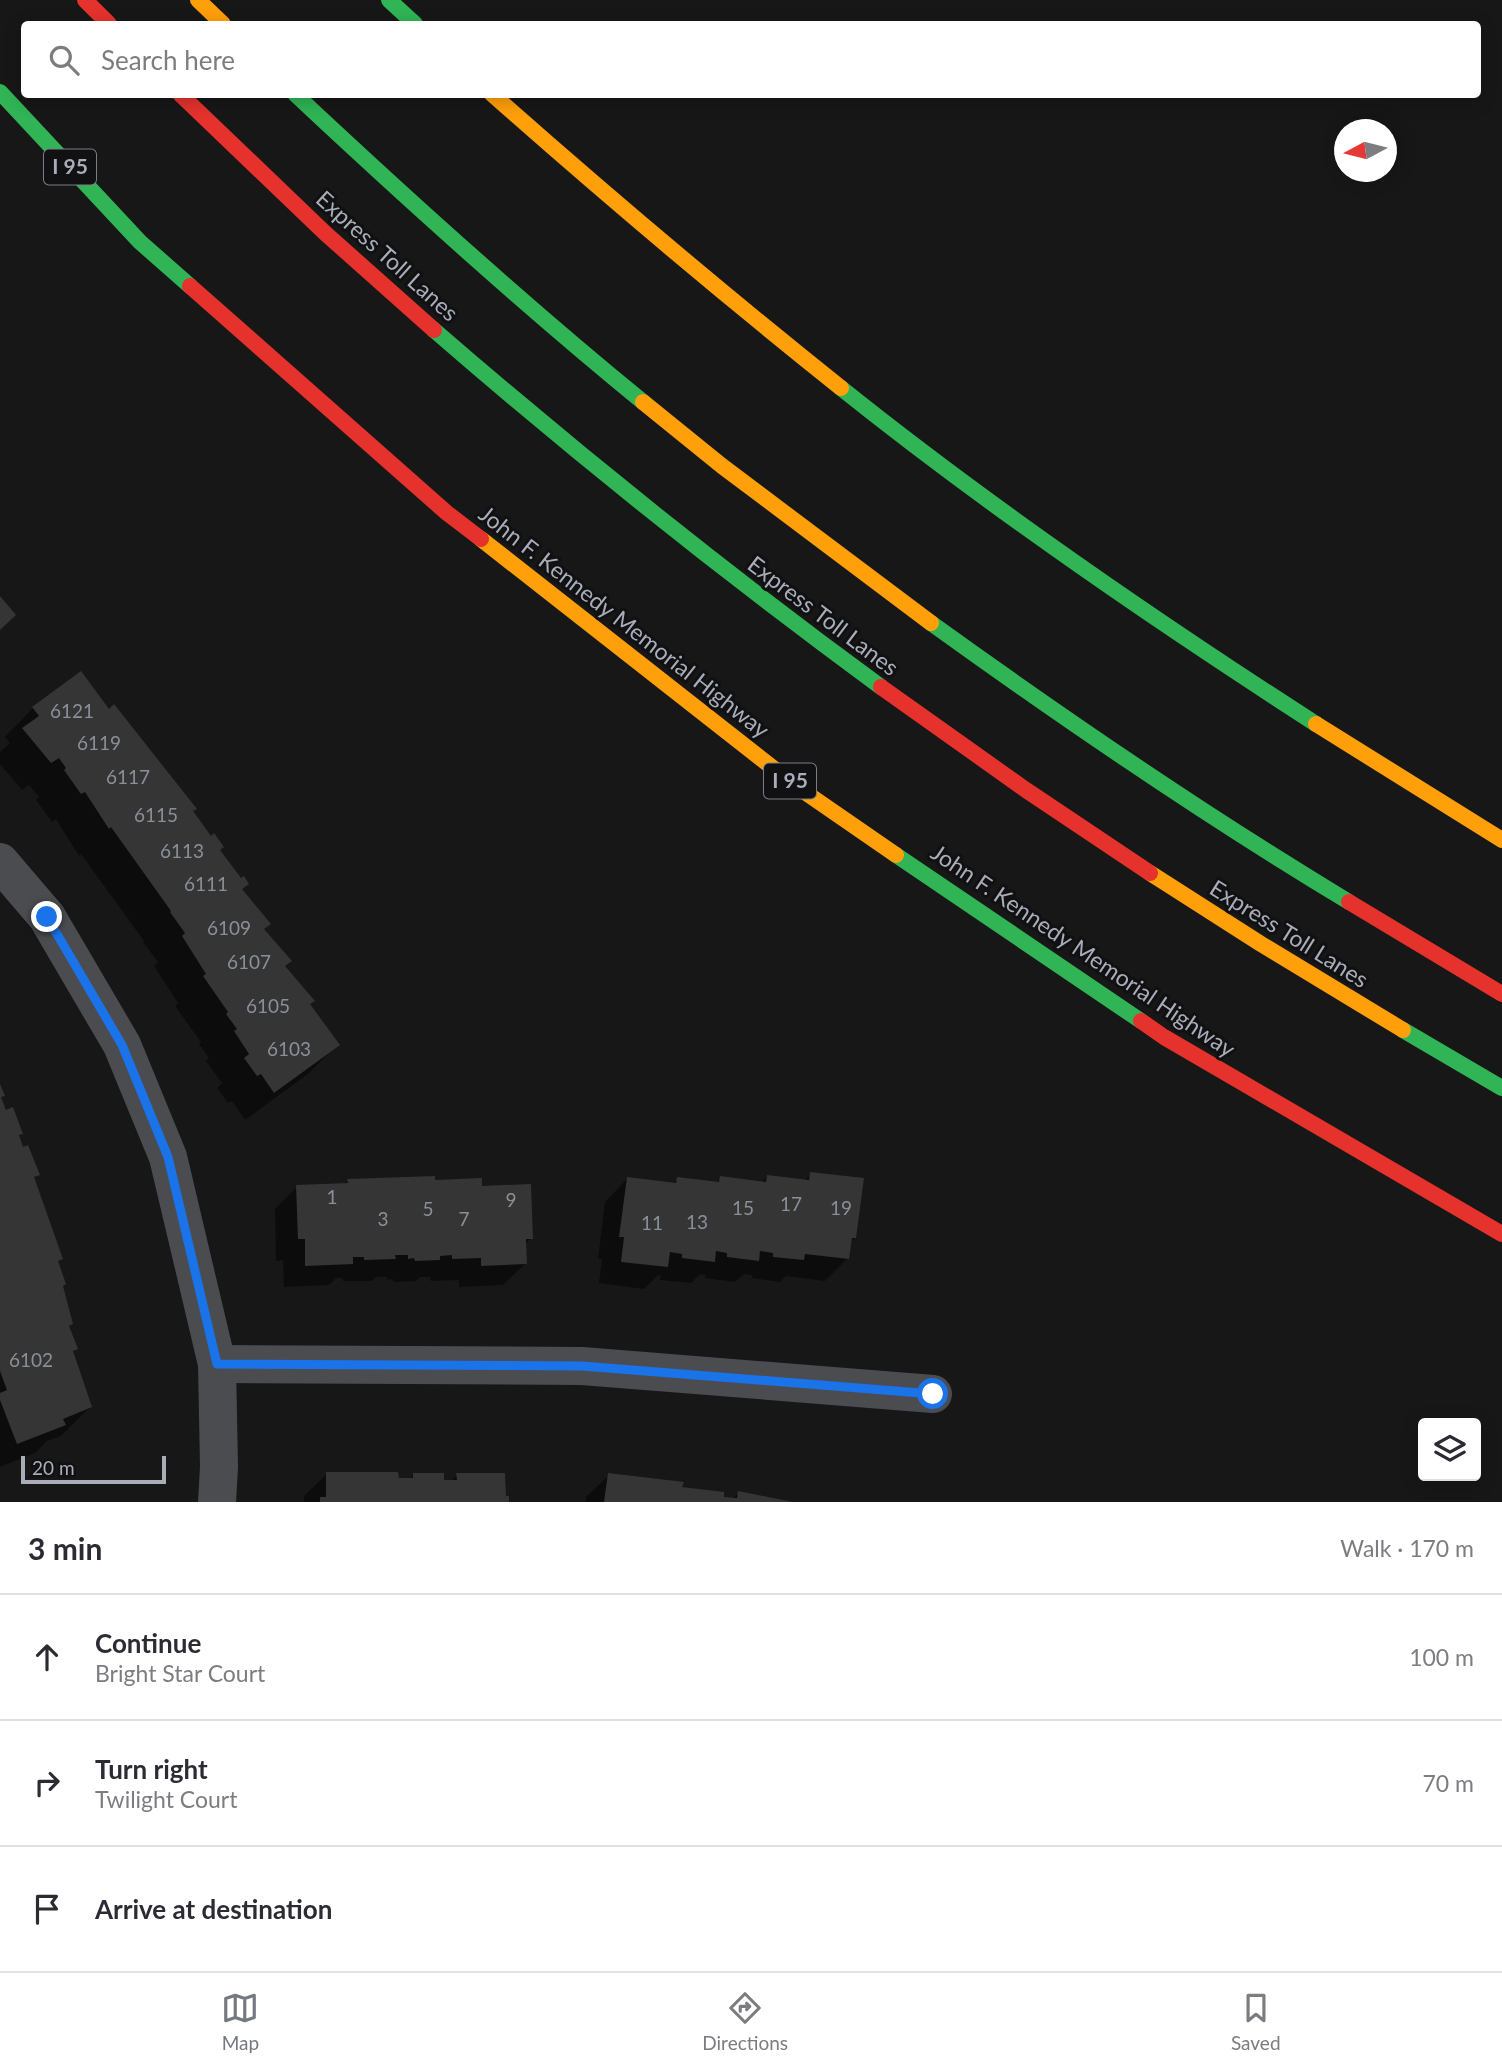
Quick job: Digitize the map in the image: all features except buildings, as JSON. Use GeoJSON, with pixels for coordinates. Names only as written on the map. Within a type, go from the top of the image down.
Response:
{"type":"FeatureCollection","features":[{"type":"Feature","properties":{"kind":"highway"},"geometry":{"type":"LineString","coordinates":[[85,0],[106,21]]}},
{"type":"Feature","properties":{"kind":"highway"},"geometry":{"type":"LineString","coordinates":[[198,0],[220,21]]}},
{"type":"Feature","properties":{"kind":"highway"},"geometry":{"type":"LineString","coordinates":[[389,0],[412,21]]}},
{"type":"Feature","properties":{"kind":"highway","name":"John F. Kennedy Memorial Highway"},"geometry":{"type":"LineString","coordinates":[[0,92],[140,242],[447,513],[796,786],[1164,1037],[1502,1234]]}},
{"type":"Feature","properties":{"kind":"highway","name":"Express Toll Lanes"},"geometry":{"type":"LineString","coordinates":[[184,98],[401,302],[525,409],[673,530],[859,672],[964,748],[1162,881],[1385,1021],[1502,1088]]}},
{"type":"Feature","properties":{"kind":"highway"},"geometry":{"type":"LineString","coordinates":[[299,98],[460,245],[586,355],[868,579],[1091,737],[1241,836],[1316,884],[1502,993]]}},
{"type":"Feature","properties":{"kind":"highway"},"geometry":{"type":"LineString","coordinates":[[496,98],[601,192],[736,305],[946,469],[1151,615],[1310,723],[1502,840]]}},
{"type":"Feature","properties":{"kind":"highway"},"geometry":{"type":"LineString","coordinates":[[0,113],[140,242]]}},
{"type":"Feature","properties":{"kind":"street"},"geometry":{"type":"LineString","coordinates":[[0,862],[47,917],[122,1045],[168,1157],[217,1364],[217,1502]]}},
{"type":"Feature","properties":{"kind":"street"},"geometry":{"type":"LineString","coordinates":[[217,1364],[582,1366],[933,1394]]}},
{"type":"Feature","properties":{"kind":"traffic: fast"},"geometry":{"type":"LineString","coordinates":[[389,0],[412,21]]}},
{"type":"Feature","properties":{"kind":"traffic: fast"},"geometry":{"type":"LineString","coordinates":[[0,92],[140,242],[190,286]]}},
{"type":"Feature","properties":{"kind":"traffic: fast"},"geometry":{"type":"LineString","coordinates":[[299,98],[466,251],[643,402]]}},
{"type":"Feature","properties":{"kind":"traffic: fast"},"geometry":{"type":"LineString","coordinates":[[434,330],[654,513],[881,687]]}},
{"type":"Feature","properties":{"kind":"traffic: fast"},"geometry":{"type":"LineString","coordinates":[[841,388],[956,477],[1074,562],[1316,724]]}},
{"type":"Feature","properties":{"kind":"traffic: fast"},"geometry":{"type":"LineString","coordinates":[[931,623],[1137,767],[1349,902]]}},
{"type":"Feature","properties":{"kind":"traffic: fast"},"geometry":{"type":"LineString","coordinates":[[896,855],[1141,1021]]}},
{"type":"Feature","properties":{"kind":"traffic: fast"},"geometry":{"type":"LineString","coordinates":[[1403,1030],[1502,1088]]}},
{"type":"Feature","properties":{"kind":"traffic: slow"},"geometry":{"type":"LineString","coordinates":[[198,0],[220,21]]}},
{"type":"Feature","properties":{"kind":"traffic: slow"},"geometry":{"type":"LineString","coordinates":[[497,98],[665,243],[841,388]]}},
{"type":"Feature","properties":{"kind":"traffic: slow"},"geometry":{"type":"LineString","coordinates":[[643,402],[722,466],[931,623]]}},
{"type":"Feature","properties":{"kind":"traffic: slow"},"geometry":{"type":"LineString","coordinates":[[481,539],[796,786],[896,855]]}},
{"type":"Feature","properties":{"kind":"traffic: slow"},"geometry":{"type":"LineString","coordinates":[[1316,724],[1502,840]]}},
{"type":"Feature","properties":{"kind":"traffic: slow"},"geometry":{"type":"LineString","coordinates":[[1150,873],[1403,1030]]}},
{"type":"Feature","properties":{"kind":"traffic: jam"},"geometry":{"type":"LineString","coordinates":[[85,0],[106,21]]}},
{"type":"Feature","properties":{"kind":"traffic: jam"},"geometry":{"type":"LineString","coordinates":[[184,98],[325,233],[434,330]]}},
{"type":"Feature","properties":{"kind":"traffic: jam"},"geometry":{"type":"LineString","coordinates":[[190,286],[447,513],[481,539]]}},
{"type":"Feature","properties":{"kind":"traffic: jam"},"geometry":{"type":"LineString","coordinates":[[881,687],[1026,790],[1150,873]]}},
{"type":"Feature","properties":{"kind":"traffic: jam"},"geometry":{"type":"LineString","coordinates":[[1349,902],[1502,994]]}},
{"type":"Feature","properties":{"kind":"traffic: jam"},"geometry":{"type":"LineString","coordinates":[[1141,1021],[1502,1234]]}},
{"type":"Feature","properties":{"kind":"route"},"geometry":{"type":"LineString","coordinates":[[47,917],[122,1045],[168,1157],[192,1249],[217,1364],[582,1366],[933,1394]]}}]}
